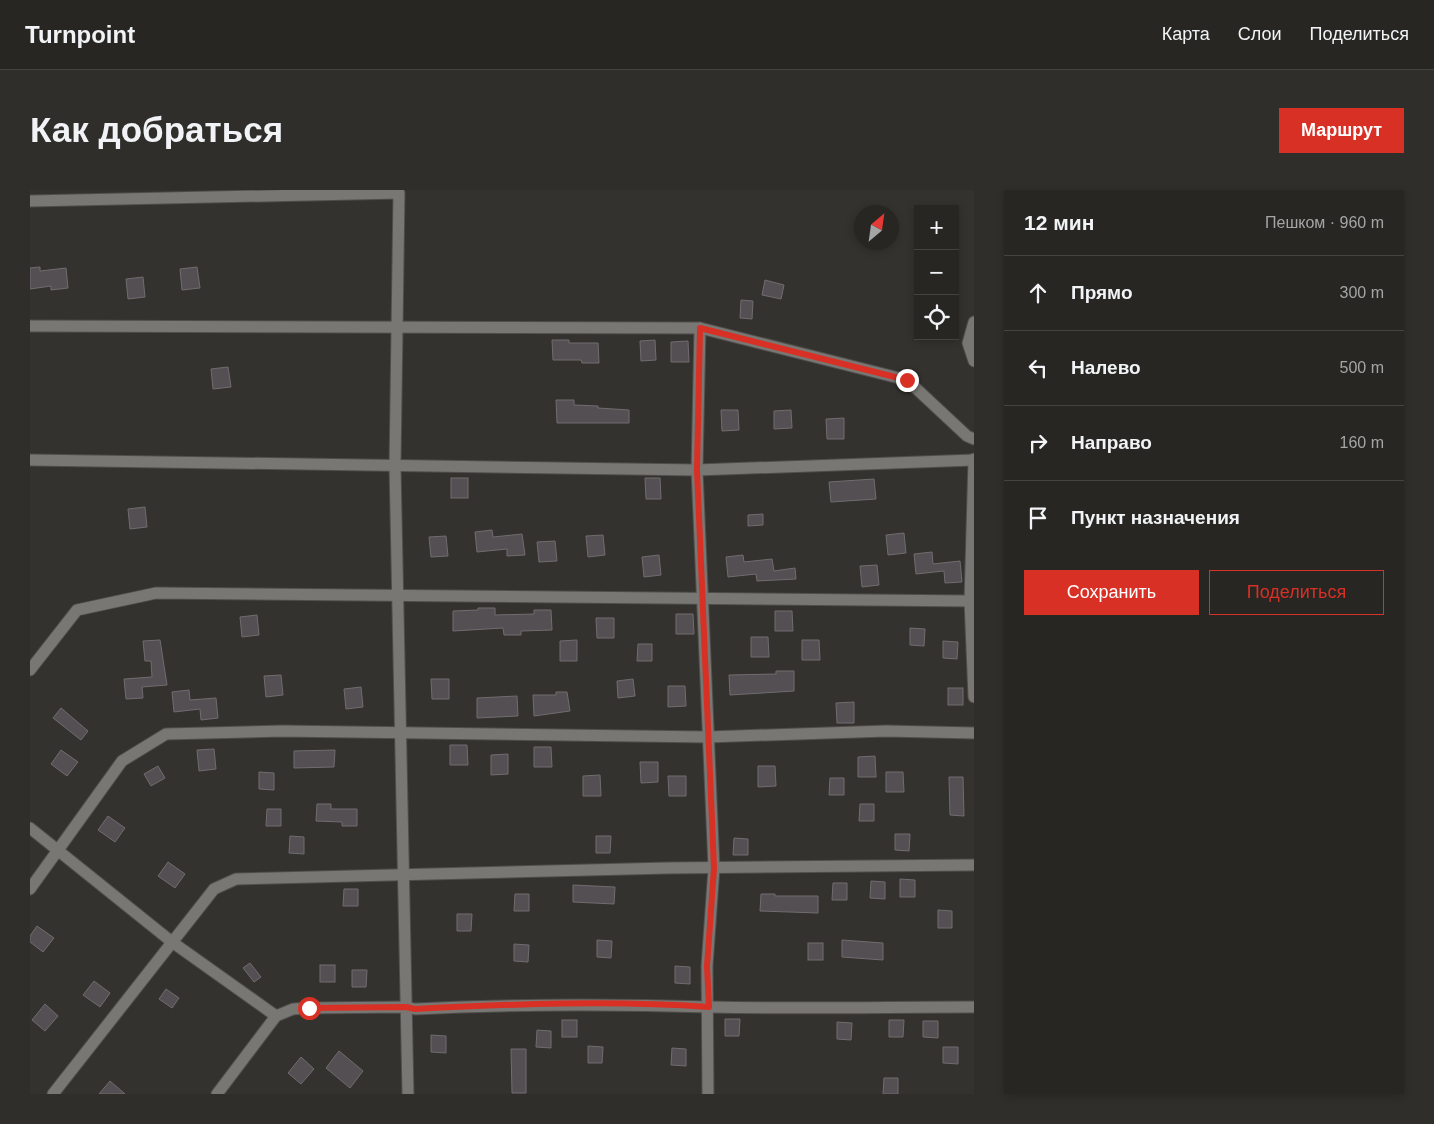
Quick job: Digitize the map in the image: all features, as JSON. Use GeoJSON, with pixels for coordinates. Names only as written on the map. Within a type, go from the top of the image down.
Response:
{"type":"FeatureCollection","features":[{"type":"Feature","properties":{"kind":"street"},"geometry":{"type":"LineString","coordinates":[[30,201],[399,193],[395,466],[408,1094]]}},
{"type":"Feature","properties":{"kind":"street"},"geometry":{"type":"LineString","coordinates":[[974,322],[968,343],[974,360]]}},
{"type":"Feature","properties":{"kind":"street"},"geometry":{"type":"LineString","coordinates":[[30,326],[700,328],[907,380],[967,436],[974,439]]}},
{"type":"Feature","properties":{"kind":"street"},"geometry":{"type":"LineString","coordinates":[[700,328],[697,470],[714,868],[707,966],[709,1007],[708,1094]]}},
{"type":"Feature","properties":{"kind":"street"},"geometry":{"type":"LineString","coordinates":[[30,460],[697,470],[974,459],[972,601],[974,697]]}},
{"type":"Feature","properties":{"kind":"street"},"geometry":{"type":"LineString","coordinates":[[30,670],[77,610],[156,593],[972,601]]}},
{"type":"Feature","properties":{"kind":"street"},"geometry":{"type":"LineString","coordinates":[[30,889],[122,761],[166,734],[282,731],[708,737],[886,731],[974,732]]}},
{"type":"Feature","properties":{"kind":"street"},"geometry":{"type":"LineString","coordinates":[[30,828],[172,942],[276,1016]]}},
{"type":"Feature","properties":{"kind":"street"},"geometry":{"type":"LineString","coordinates":[[53,1094],[214,889],[236,879],[714,868],[974,865]]}},
{"type":"Feature","properties":{"kind":"street"},"geometry":{"type":"LineString","coordinates":[[216,1094],[276,1016],[293,1009],[406,1007],[415,1009],[501,1004],[588,1003],[709,1007],[974,1007]]}},
{"type":"Feature","properties":{"kind":"building"},"geometry":{"type":"Polygon","coordinates":[[[40,267],[40,271],[66,268],[68,288],[51,290],[51,286],[30,289],[30,268],[40,267]]]}},
{"type":"Feature","properties":{"kind":"building"},"geometry":{"type":"Polygon","coordinates":[[[197,267],[200,288],[182,290],[180,269],[197,267]]]}},
{"type":"Feature","properties":{"kind":"building"},"geometry":{"type":"Polygon","coordinates":[[[143,277],[145,297],[128,299],[126,279],[143,277]]]}},
{"type":"Feature","properties":{"kind":"building"},"geometry":{"type":"Polygon","coordinates":[[[765,280],[784,285],[781,299],[762,295],[765,280]]]}},
{"type":"Feature","properties":{"kind":"building"},"geometry":{"type":"Polygon","coordinates":[[[741,300],[753,301],[752,319],[740,318],[741,300]]]}},
{"type":"Feature","properties":{"kind":"building"},"geometry":{"type":"Polygon","coordinates":[[[552,340],[569,340],[569,343],[598,343],[599,363],[582,363],[581,360],[553,360],[552,340]]]}},
{"type":"Feature","properties":{"kind":"building"},"geometry":{"type":"Polygon","coordinates":[[[655,340],[656,360],[641,361],[640,341],[655,340]]]}},
{"type":"Feature","properties":{"kind":"building"},"geometry":{"type":"Polygon","coordinates":[[[688,341],[689,362],[671,362],[671,342],[688,341]]]}},
{"type":"Feature","properties":{"kind":"building"},"geometry":{"type":"Polygon","coordinates":[[[228,367],[231,387],[213,389],[211,369],[228,367]]]}},
{"type":"Feature","properties":{"kind":"building"},"geometry":{"type":"Polygon","coordinates":[[[556,400],[574,400],[574,405],[629,410],[629,423],[557,423],[556,400]]]}},
{"type":"Feature","properties":{"kind":"building"},"geometry":{"type":"Polygon","coordinates":[[[721,410],[738,410],[739,430],[722,431],[721,410]]]}},
{"type":"Feature","properties":{"kind":"building"},"geometry":{"type":"Polygon","coordinates":[[[791,410],[792,428],[774,429],[774,411],[791,410]]]}},
{"type":"Feature","properties":{"kind":"building"},"geometry":{"type":"Polygon","coordinates":[[[844,418],[844,439],[827,439],[826,419],[844,418]]]}},
{"type":"Feature","properties":{"kind":"building"},"geometry":{"type":"Polygon","coordinates":[[[451,478],[468,478],[468,498],[451,498],[451,478]]]}},
{"type":"Feature","properties":{"kind":"building"},"geometry":{"type":"Polygon","coordinates":[[[645,478],[660,478],[661,499],[646,499],[645,478]]]}},
{"type":"Feature","properties":{"kind":"building"},"geometry":{"type":"Polygon","coordinates":[[[874,479],[876,499],[831,502],[829,482],[874,479]]]}},
{"type":"Feature","properties":{"kind":"building"},"geometry":{"type":"Polygon","coordinates":[[[145,507],[147,527],[130,529],[128,509],[145,507]]]}},
{"type":"Feature","properties":{"kind":"building"},"geometry":{"type":"Polygon","coordinates":[[[763,514],[763,525],[748,526],[748,515],[763,514]]]}},
{"type":"Feature","properties":{"kind":"building"},"geometry":{"type":"Polygon","coordinates":[[[492,530],[493,537],[522,534],[525,555],[507,556],[507,549],[477,552],[475,532],[492,530]]]}},
{"type":"Feature","properties":{"kind":"building"},"geometry":{"type":"Polygon","coordinates":[[[904,533],[906,553],[888,555],[886,535],[904,533]]]}},
{"type":"Feature","properties":{"kind":"building"},"geometry":{"type":"Polygon","coordinates":[[[603,535],[605,555],[588,557],[586,536],[603,535]]]}},
{"type":"Feature","properties":{"kind":"building"},"geometry":{"type":"Polygon","coordinates":[[[446,536],[448,556],[431,557],[429,537],[446,536]]]}},
{"type":"Feature","properties":{"kind":"building"},"geometry":{"type":"Polygon","coordinates":[[[555,541],[557,561],[539,562],[537,542],[555,541]]]}},
{"type":"Feature","properties":{"kind":"building"},"geometry":{"type":"Polygon","coordinates":[[[932,552],[933,564],[960,561],[962,582],[945,583],[944,571],[916,574],[914,554],[932,552]]]}},
{"type":"Feature","properties":{"kind":"building"},"geometry":{"type":"Polygon","coordinates":[[[659,555],[661,575],[644,577],[642,557],[659,555]]]}},
{"type":"Feature","properties":{"kind":"building"},"geometry":{"type":"Polygon","coordinates":[[[743,555],[744,562],[772,559],[774,571],[795,568],[796,579],[757,581],[756,574],[728,577],[726,557],[743,555]]]}},
{"type":"Feature","properties":{"kind":"building"},"geometry":{"type":"Polygon","coordinates":[[[877,565],[879,585],[862,587],[860,566],[877,565]]]}},
{"type":"Feature","properties":{"kind":"building"},"geometry":{"type":"Polygon","coordinates":[[[478,608],[495,608],[495,615],[534,614],[534,610],[551,610],[552,630],[521,631],[521,635],[504,635],[503,628],[453,631],[453,611],[478,610],[478,608]]]}},
{"type":"Feature","properties":{"kind":"building"},"geometry":{"type":"Polygon","coordinates":[[[775,611],[792,611],[793,631],[775,631],[775,611]]]}},
{"type":"Feature","properties":{"kind":"building"},"geometry":{"type":"Polygon","coordinates":[[[676,614],[693,614],[694,634],[676,634],[676,614]]]}},
{"type":"Feature","properties":{"kind":"building"},"geometry":{"type":"Polygon","coordinates":[[[257,615],[259,635],[242,637],[240,617],[257,615]]]}},
{"type":"Feature","properties":{"kind":"building"},"geometry":{"type":"Polygon","coordinates":[[[596,618],[614,618],[614,638],[597,638],[596,618]]]}},
{"type":"Feature","properties":{"kind":"building"},"geometry":{"type":"Polygon","coordinates":[[[910,628],[925,629],[924,646],[910,645],[910,628]]]}},
{"type":"Feature","properties":{"kind":"building"},"geometry":{"type":"Polygon","coordinates":[[[751,637],[768,637],[769,657],[751,657],[751,637]]]}},
{"type":"Feature","properties":{"kind":"building"},"geometry":{"type":"Polygon","coordinates":[[[160,640],[167,685],[142,687],[143,698],[126,699],[124,679],[152,677],[151,661],[145,661],[143,641],[160,640]]]}},
{"type":"Feature","properties":{"kind":"building"},"geometry":{"type":"Polygon","coordinates":[[[577,640],[577,661],[560,661],[560,641],[577,640]]]}},
{"type":"Feature","properties":{"kind":"building"},"geometry":{"type":"Polygon","coordinates":[[[802,640],[819,640],[820,660],[802,660],[802,640]]]}},
{"type":"Feature","properties":{"kind":"building"},"geometry":{"type":"Polygon","coordinates":[[[943,641],[958,642],[957,659],[943,658],[943,641]]]}},
{"type":"Feature","properties":{"kind":"building"},"geometry":{"type":"Polygon","coordinates":[[[638,644],[652,644],[652,661],[637,661],[638,644]]]}},
{"type":"Feature","properties":{"kind":"building"},"geometry":{"type":"Polygon","coordinates":[[[776,671],[794,671],[794,691],[730,695],[729,675],[776,674],[776,671]]]}},
{"type":"Feature","properties":{"kind":"building"},"geometry":{"type":"Polygon","coordinates":[[[281,675],[283,695],[266,697],[264,676],[281,675]]]}},
{"type":"Feature","properties":{"kind":"building"},"geometry":{"type":"Polygon","coordinates":[[[431,679],[449,679],[449,699],[432,699],[431,679]]]}},
{"type":"Feature","properties":{"kind":"building"},"geometry":{"type":"Polygon","coordinates":[[[633,679],[635,696],[618,698],[617,681],[633,679]]]}},
{"type":"Feature","properties":{"kind":"building"},"geometry":{"type":"Polygon","coordinates":[[[668,686],[685,686],[686,706],[668,707],[668,686]]]}},
{"type":"Feature","properties":{"kind":"building"},"geometry":{"type":"Polygon","coordinates":[[[361,687],[363,707],[346,709],[344,689],[361,687]]]}},
{"type":"Feature","properties":{"kind":"building"},"geometry":{"type":"Polygon","coordinates":[[[948,688],[963,688],[963,705],[948,705],[948,688]]]}},
{"type":"Feature","properties":{"kind":"building"},"geometry":{"type":"Polygon","coordinates":[[[189,690],[190,700],[216,698],[218,718],[201,720],[200,709],[174,712],[172,692],[189,690]]]}},
{"type":"Feature","properties":{"kind":"building"},"geometry":{"type":"Polygon","coordinates":[[[556,692],[567,692],[570,711],[534,716],[533,695],[556,695],[556,692]]]}},
{"type":"Feature","properties":{"kind":"building"},"geometry":{"type":"Polygon","coordinates":[[[517,696],[518,716],[477,718],[477,698],[517,696]]]}},
{"type":"Feature","properties":{"kind":"building"},"geometry":{"type":"Polygon","coordinates":[[[854,702],[854,723],[837,723],[836,703],[854,702]]]}},
{"type":"Feature","properties":{"kind":"building"},"geometry":{"type":"Polygon","coordinates":[[[61,708],[88,731],[81,740],[53,718],[61,708]]]}},
{"type":"Feature","properties":{"kind":"building"},"geometry":{"type":"Polygon","coordinates":[[[450,745],[467,745],[468,765],[450,765],[450,745]]]}},
{"type":"Feature","properties":{"kind":"building"},"geometry":{"type":"Polygon","coordinates":[[[534,747],[551,747],[552,767],[534,767],[534,747]]]}},
{"type":"Feature","properties":{"kind":"building"},"geometry":{"type":"Polygon","coordinates":[[[214,749],[216,769],[199,771],[197,750],[214,749]]]}},
{"type":"Feature","properties":{"kind":"building"},"geometry":{"type":"Polygon","coordinates":[[[61,750],[78,762],[67,776],[51,764],[61,750]]]}},
{"type":"Feature","properties":{"kind":"building"},"geometry":{"type":"Polygon","coordinates":[[[335,750],[334,767],[294,768],[294,751],[335,750]]]}},
{"type":"Feature","properties":{"kind":"building"},"geometry":{"type":"Polygon","coordinates":[[[508,754],[508,774],[491,775],[491,755],[508,754]]]}},
{"type":"Feature","properties":{"kind":"building"},"geometry":{"type":"Polygon","coordinates":[[[875,756],[876,777],[858,777],[858,757],[875,756]]]}},
{"type":"Feature","properties":{"kind":"building"},"geometry":{"type":"Polygon","coordinates":[[[640,762],[658,762],[658,782],[641,783],[640,762]]]}},
{"type":"Feature","properties":{"kind":"building"},"geometry":{"type":"Polygon","coordinates":[[[158,766],[165,778],[151,786],[144,774],[158,766]]]}},
{"type":"Feature","properties":{"kind":"building"},"geometry":{"type":"Polygon","coordinates":[[[758,766],[775,766],[776,786],[758,787],[758,766]]]}},
{"type":"Feature","properties":{"kind":"building"},"geometry":{"type":"Polygon","coordinates":[[[259,772],[274,773],[274,790],[259,789],[259,772]]]}},
{"type":"Feature","properties":{"kind":"building"},"geometry":{"type":"Polygon","coordinates":[[[886,772],[903,772],[904,792],[886,792],[886,772]]]}},
{"type":"Feature","properties":{"kind":"building"},"geometry":{"type":"Polygon","coordinates":[[[600,775],[601,796],[583,796],[583,776],[600,775]]]}},
{"type":"Feature","properties":{"kind":"building"},"geometry":{"type":"Polygon","coordinates":[[[668,776],[686,776],[686,796],[669,796],[668,776]]]}},
{"type":"Feature","properties":{"kind":"building"},"geometry":{"type":"Polygon","coordinates":[[[949,777],[963,777],[964,816],[950,815],[949,777]]]}},
{"type":"Feature","properties":{"kind":"building"},"geometry":{"type":"Polygon","coordinates":[[[830,778],[844,778],[844,795],[829,795],[830,778]]]}},
{"type":"Feature","properties":{"kind":"building"},"geometry":{"type":"Polygon","coordinates":[[[317,804],[331,804],[331,809],[357,809],[357,826],[342,826],[342,822],[316,821],[317,804]]]}},
{"type":"Feature","properties":{"kind":"building"},"geometry":{"type":"Polygon","coordinates":[[[860,804],[874,804],[874,821],[859,821],[860,804]]]}},
{"type":"Feature","properties":{"kind":"building"},"geometry":{"type":"Polygon","coordinates":[[[267,809],[281,809],[281,826],[266,826],[267,809]]]}},
{"type":"Feature","properties":{"kind":"building"},"geometry":{"type":"Polygon","coordinates":[[[108,816],[125,828],[115,842],[98,830],[108,816]]]}},
{"type":"Feature","properties":{"kind":"building"},"geometry":{"type":"Polygon","coordinates":[[[895,834],[910,834],[909,851],[895,850],[895,834]]]}},
{"type":"Feature","properties":{"kind":"building"},"geometry":{"type":"Polygon","coordinates":[[[290,836],[304,837],[304,854],[289,853],[290,836]]]}},
{"type":"Feature","properties":{"kind":"building"},"geometry":{"type":"Polygon","coordinates":[[[596,836],[611,836],[610,853],[596,853],[596,836]]]}},
{"type":"Feature","properties":{"kind":"building"},"geometry":{"type":"Polygon","coordinates":[[[734,838],[748,839],[748,855],[733,855],[734,838]]]}},
{"type":"Feature","properties":{"kind":"building"},"geometry":{"type":"Polygon","coordinates":[[[168,862],[185,874],[175,888],[158,876],[168,862]]]}},
{"type":"Feature","properties":{"kind":"building"},"geometry":{"type":"Polygon","coordinates":[[[900,879],[915,880],[915,897],[900,897],[900,879]]]}},
{"type":"Feature","properties":{"kind":"building"},"geometry":{"type":"Polygon","coordinates":[[[871,881],[885,882],[885,899],[870,898],[871,881]]]}},
{"type":"Feature","properties":{"kind":"building"},"geometry":{"type":"Polygon","coordinates":[[[833,883],[847,883],[847,900],[832,900],[833,883]]]}},
{"type":"Feature","properties":{"kind":"building"},"geometry":{"type":"Polygon","coordinates":[[[573,885],[615,887],[614,904],[573,902],[573,885]]]}},
{"type":"Feature","properties":{"kind":"building"},"geometry":{"type":"Polygon","coordinates":[[[344,889],[358,889],[358,906],[343,906],[344,889]]]}},
{"type":"Feature","properties":{"kind":"building"},"geometry":{"type":"Polygon","coordinates":[[[515,894],[529,894],[529,911],[514,911],[515,894]]]}},
{"type":"Feature","properties":{"kind":"building"},"geometry":{"type":"Polygon","coordinates":[[[761,894],[775,894],[775,896],[818,896],[818,913],[760,911],[761,894]]]}},
{"type":"Feature","properties":{"kind":"building"},"geometry":{"type":"Polygon","coordinates":[[[938,910],[952,911],[952,928],[938,928],[938,910]]]}},
{"type":"Feature","properties":{"kind":"building"},"geometry":{"type":"Polygon","coordinates":[[[457,914],[472,914],[471,931],[457,931],[457,914]]]}},
{"type":"Feature","properties":{"kind":"building"},"geometry":{"type":"Polygon","coordinates":[[[37,926],[54,938],[43,952],[30,942],[30,936],[37,926]]]}},
{"type":"Feature","properties":{"kind":"building"},"geometry":{"type":"Polygon","coordinates":[[[597,940],[612,941],[611,958],[597,957],[597,940]]]}},
{"type":"Feature","properties":{"kind":"building"},"geometry":{"type":"Polygon","coordinates":[[[842,940],[883,943],[883,960],[842,957],[842,940]]]}},
{"type":"Feature","properties":{"kind":"building"},"geometry":{"type":"Polygon","coordinates":[[[808,943],[823,943],[823,960],[808,960],[808,943]]]}},
{"type":"Feature","properties":{"kind":"building"},"geometry":{"type":"Polygon","coordinates":[[[514,944],[529,945],[528,962],[514,961],[514,944]]]}},
{"type":"Feature","properties":{"kind":"building"},"geometry":{"type":"Polygon","coordinates":[[[250,963],[261,977],[254,982],[243,968],[250,963]]]}},
{"type":"Feature","properties":{"kind":"building"},"geometry":{"type":"Polygon","coordinates":[[[320,965],[335,965],[335,982],[320,982],[320,965]]]}},
{"type":"Feature","properties":{"kind":"building"},"geometry":{"type":"Polygon","coordinates":[[[675,966],[690,967],[690,984],[675,983],[675,966]]]}},
{"type":"Feature","properties":{"kind":"building"},"geometry":{"type":"Polygon","coordinates":[[[352,970],[367,970],[366,987],[352,987],[352,970]]]}},
{"type":"Feature","properties":{"kind":"building"},"geometry":{"type":"Polygon","coordinates":[[[94,981],[110,993],[100,1007],[83,995],[94,981]]]}},
{"type":"Feature","properties":{"kind":"building"},"geometry":{"type":"Polygon","coordinates":[[[166,989],[179,998],[172,1008],[159,999],[166,989]]]}},
{"type":"Feature","properties":{"kind":"building"},"geometry":{"type":"Polygon","coordinates":[[[45,1004],[58,1016],[45,1031],[32,1020],[45,1004]]]}},
{"type":"Feature","properties":{"kind":"building"},"geometry":{"type":"Polygon","coordinates":[[[725,1019],[740,1019],[739,1036],[725,1036],[725,1019]]]}},
{"type":"Feature","properties":{"kind":"building"},"geometry":{"type":"Polygon","coordinates":[[[562,1020],[577,1020],[577,1037],[562,1037],[562,1020]]]}},
{"type":"Feature","properties":{"kind":"building"},"geometry":{"type":"Polygon","coordinates":[[[889,1020],[904,1020],[903,1037],[889,1037],[889,1020]]]}},
{"type":"Feature","properties":{"kind":"building"},"geometry":{"type":"Polygon","coordinates":[[[923,1021],[938,1021],[938,1038],[923,1037],[923,1021]]]}},
{"type":"Feature","properties":{"kind":"building"},"geometry":{"type":"Polygon","coordinates":[[[837,1022],[852,1023],[851,1040],[837,1039],[837,1022]]]}},
{"type":"Feature","properties":{"kind":"building"},"geometry":{"type":"Polygon","coordinates":[[[537,1030],[551,1031],[551,1048],[536,1047],[537,1030]]]}},
{"type":"Feature","properties":{"kind":"building"},"geometry":{"type":"Polygon","coordinates":[[[431,1035],[446,1036],[446,1053],[431,1052],[431,1035]]]}},
{"type":"Feature","properties":{"kind":"building"},"geometry":{"type":"Polygon","coordinates":[[[588,1046],[603,1047],[602,1063],[588,1063],[588,1046]]]}},
{"type":"Feature","properties":{"kind":"building"},"geometry":{"type":"Polygon","coordinates":[[[943,1047],[958,1047],[958,1064],[943,1063],[943,1047]]]}},
{"type":"Feature","properties":{"kind":"building"},"geometry":{"type":"Polygon","coordinates":[[[672,1048],[686,1049],[686,1066],[671,1065],[672,1048]]]}},
{"type":"Feature","properties":{"kind":"building"},"geometry":{"type":"Polygon","coordinates":[[[511,1049],[526,1049],[526,1093],[512,1093],[511,1049]]]}},
{"type":"Feature","properties":{"kind":"building"},"geometry":{"type":"Polygon","coordinates":[[[339,1051],[363,1071],[350,1088],[326,1068],[339,1051]]]}},
{"type":"Feature","properties":{"kind":"building"},"geometry":{"type":"Polygon","coordinates":[[[301,1057],[314,1069],[301,1084],[288,1073],[301,1057]]]}},
{"type":"Feature","properties":{"kind":"building"},"geometry":{"type":"Polygon","coordinates":[[[884,1078],[898,1078],[898,1094],[883,1094],[884,1078]]]}},
{"type":"Feature","properties":{"kind":"building"},"geometry":{"type":"Polygon","coordinates":[[[110,1081],[125,1094],[99,1094],[110,1081]]]}},
{"type":"Feature","properties":{"kind":"route"},"geometry":{"type":"LineString","coordinates":[[309,1008],[406,1007],[415,1009],[501,1004],[588,1003],[677,1004],[709,1007],[707,966],[714,868],[697,470],[700,328],[907,380]]}}]}
